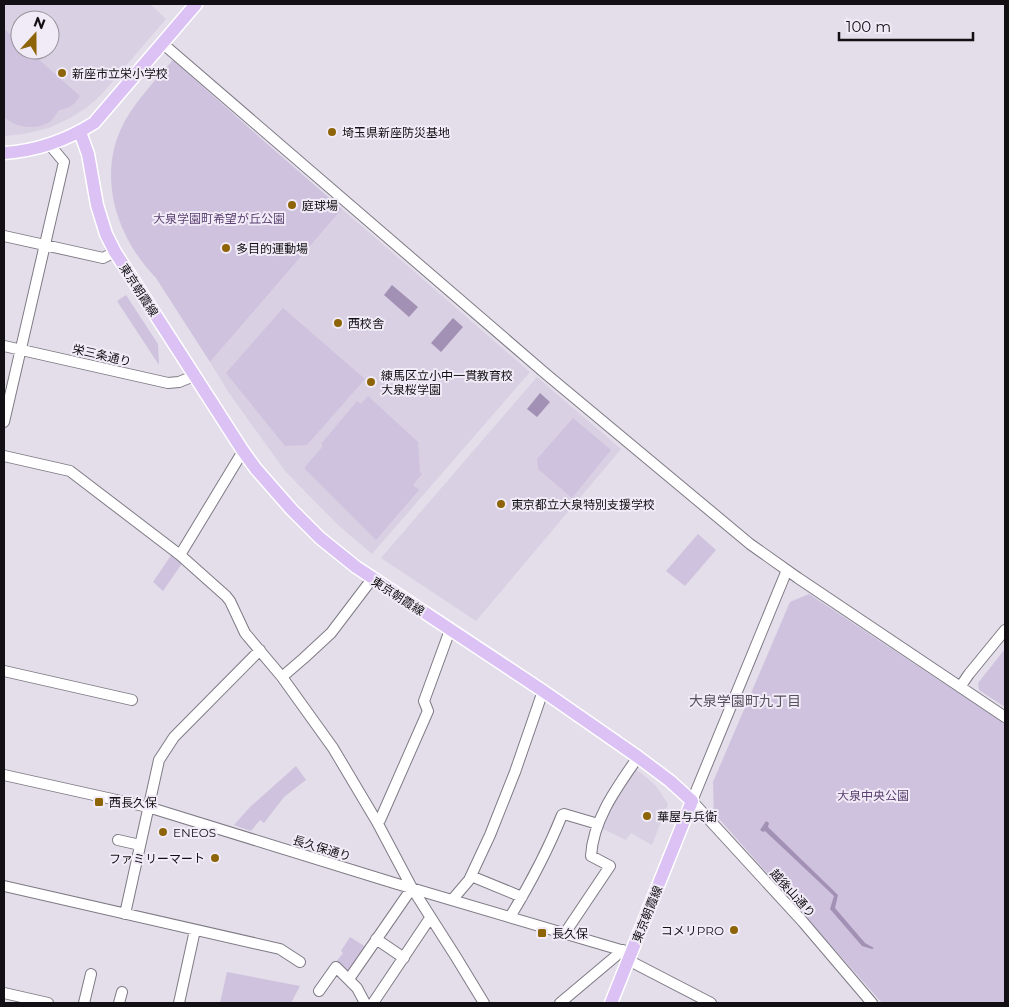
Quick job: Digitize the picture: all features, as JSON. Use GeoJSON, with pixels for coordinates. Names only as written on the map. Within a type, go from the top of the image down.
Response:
{"type":"FeatureCollection","features":[{"type":"Feature","properties":{"kind":"main road"},"geometry":{"type":"LineString","coordinates":[[4,153],[49,144],[80,132],[94,123],[196,4]]}},
{"type":"Feature","properties":{"kind":"main road","name":"東京朝霞線"},"geometry":{"type":"LineString","coordinates":[[80,132],[88,154],[97,205],[106,234],[115,252],[243,451],[274,490],[320,538],[372,579],[543,691],[670,780],[692,801],[627,954],[611,1003]]}},
{"type":"Feature","properties":{"kind":"street"},"geometry":{"type":"LineString","coordinates":[[162,43],[554,380],[750,544],[1005,717]]}},
{"type":"Feature","properties":{"kind":"street"},"geometry":{"type":"LineString","coordinates":[[4,422],[64,162],[49,144]]}},
{"type":"Feature","properties":{"kind":"street"},"geometry":{"type":"LineString","coordinates":[[4,236],[103,258],[115,252]]}},
{"type":"Feature","properties":{"kind":"street","name":"栄三条通り"},"geometry":{"type":"LineString","coordinates":[[4,346],[168,383],[179,382],[194,376]]}},
{"type":"Feature","properties":{"kind":"street"},"geometry":{"type":"LineString","coordinates":[[180,555],[243,451]]}},
{"type":"Feature","properties":{"kind":"street"},"geometry":{"type":"LineString","coordinates":[[4,456],[70,470],[180,555],[226,596],[245,633],[282,677],[333,748],[377,822],[412,888],[484,1003]]}},
{"type":"Feature","properties":{"kind":"street"},"geometry":{"type":"LineString","coordinates":[[692,801],[787,570]]}},
{"type":"Feature","properties":{"kind":"street"},"geometry":{"type":"LineString","coordinates":[[282,677],[331,633],[372,579]]}},
{"type":"Feature","properties":{"kind":"street"},"geometry":{"type":"LineString","coordinates":[[377,822],[380,820],[428,711],[424,701],[450,630]]}},
{"type":"Feature","properties":{"kind":"street"},"geometry":{"type":"LineString","coordinates":[[960,687],[1005,630]]}},
{"type":"Feature","properties":{"kind":"street"},"geometry":{"type":"LineString","coordinates":[[125,914],[159,760],[174,737],[260,650]]}},
{"type":"Feature","properties":{"kind":"street"},"geometry":{"type":"LineString","coordinates":[[4,671],[132,700]]}},
{"type":"Feature","properties":{"kind":"street"},"geometry":{"type":"LineString","coordinates":[[452,900],[470,880],[515,772],[543,691]]}},
{"type":"Feature","properties":{"kind":"street"},"geometry":{"type":"LineString","coordinates":[[565,933],[610,866],[591,856],[598,824],[618,787],[638,757]]}},
{"type":"Feature","properties":{"kind":"street","name":"長久保通り"},"geometry":{"type":"LineString","coordinates":[[4,775],[148,807],[565,933],[627,954],[711,1003]]}},
{"type":"Feature","properties":{"kind":"street","name":"越後山通り"},"geometry":{"type":"LineString","coordinates":[[692,801],[802,922],[872,1003]]}},
{"type":"Feature","properties":{"kind":"street"},"geometry":{"type":"LineString","coordinates":[[510,917],[555,833],[563,814],[598,824]]}},
{"type":"Feature","properties":{"kind":"street"},"geometry":{"type":"LineString","coordinates":[[118,840],[140,846]]}},
{"type":"Feature","properties":{"kind":"street"},"geometry":{"type":"LineString","coordinates":[[471,876],[522,897]]}},
{"type":"Feature","properties":{"kind":"street"},"geometry":{"type":"LineString","coordinates":[[4,886],[280,949],[300,962]]}},
{"type":"Feature","properties":{"kind":"street"},"geometry":{"type":"LineString","coordinates":[[349,979],[412,888]]}},
{"type":"Feature","properties":{"kind":"street"},"geometry":{"type":"LineString","coordinates":[[373,1003],[430,918]]}},
{"type":"Feature","properties":{"kind":"street"},"geometry":{"type":"LineString","coordinates":[[179,1003],[195,930]]}},
{"type":"Feature","properties":{"kind":"street"},"geometry":{"type":"LineString","coordinates":[[376,939],[404,958]]}},
{"type":"Feature","properties":{"kind":"street"},"geometry":{"type":"LineString","coordinates":[[560,1003],[627,954]]}},
{"type":"Feature","properties":{"kind":"street"},"geometry":{"type":"LineString","coordinates":[[319,991],[335,967],[337,967],[357,988],[365,1003]]}},
{"type":"Feature","properties":{"kind":"street"},"geometry":{"type":"LineString","coordinates":[[84,1003],[91,974]]}},
{"type":"Feature","properties":{"kind":"street"},"geometry":{"type":"LineString","coordinates":[[119,1003],[122,992]]}},
{"type":"Feature","properties":{"kind":"street"},"geometry":{"type":"LineString","coordinates":[[6,997],[48,1003]]}},
{"type":"Feature","properties":{"kind":"shaded area","name":"新座市立栄小学校"},"geometry":{"type":"Polygon","coordinates":[[[4,4],[150,4],[166,19],[100,96],[86,108],[49,128],[24,134],[4,136],[4,4]]]}},
{"type":"Feature","properties":{"kind":"shaded area","name":"練馬区立小中一貫教育校 大泉桜学園"},"geometry":{"type":"Polygon","coordinates":[[[342,209],[530,372],[372,554],[338,525],[285,471],[229,393],[210,362],[342,209]]]}},
{"type":"Feature","properties":{"kind":"shaded area"},"geometry":{"type":"Polygon","coordinates":[[[392,285],[418,307],[409,317],[384,295],[392,285]]]}},
{"type":"Feature","properties":{"kind":"shaded area"},"geometry":{"type":"Polygon","coordinates":[[[453,318],[463,327],[441,352],[431,343],[453,318]]]}},
{"type":"Feature","properties":{"kind":"shaded area","name":"東京都立大泉特別支援学校"},"geometry":{"type":"Polygon","coordinates":[[[537,377],[621,449],[476,621],[381,558],[537,377]]]}},
{"type":"Feature","properties":{"kind":"shaded area"},"geometry":{"type":"Polygon","coordinates":[[[540,393],[550,402],[537,417],[527,409],[540,393]]]}},
{"type":"Feature","properties":{"kind":"shaded area"},"geometry":{"type":"Polygon","coordinates":[[[634,768],[656,786],[668,804],[652,845],[631,833],[626,840],[601,828],[634,768]]]}},
{"type":"Feature","properties":{"kind":"shaded area"},"geometry":{"type":"Polygon","coordinates":[[[766,821],[769,823],[768,827],[838,895],[835,908],[865,943],[874,948],[862,946],[830,909],[834,896],[765,831],[760,830],[766,821]]]}},
{"type":"Feature","properties":{"kind":"green space"},"geometry":{"type":"Polygon","coordinates":[[[4,29],[10,34],[10,60],[39,60],[80,96],[71,106],[58,111],[51,121],[39,126],[20,126],[4,117],[4,29]]]}},
{"type":"Feature","properties":{"kind":"green space","name":"大泉学園町希望が丘公園"},"geometry":{"type":"Polygon","coordinates":[[[173,60],[342,209],[210,362],[156,278],[132,246],[116,209],[112,190],[111,170],[114,150],[120,131],[137,102],[173,60]]]}},
{"type":"Feature","properties":{"kind":"green space"},"geometry":{"type":"Polygon","coordinates":[[[126,295],[158,344],[159,365],[117,301],[126,295]]]}},
{"type":"Feature","properties":{"kind":"green space"},"geometry":{"type":"Polygon","coordinates":[[[283,308],[365,379],[307,445],[285,446],[226,373],[283,308]]]}},
{"type":"Feature","properties":{"kind":"green space"},"geometry":{"type":"Polygon","coordinates":[[[368,396],[418,442],[420,472],[422,474],[413,485],[419,490],[376,540],[304,468],[323,446],[321,444],[357,401],[361,404],[368,396]]]}},
{"type":"Feature","properties":{"kind":"green space"},"geometry":{"type":"Polygon","coordinates":[[[573,418],[611,450],[572,498],[538,469],[537,459],[573,418]]]}},
{"type":"Feature","properties":{"kind":"green space"},"geometry":{"type":"Polygon","coordinates":[[[698,534],[716,550],[685,586],[666,571],[698,534]]]}},
{"type":"Feature","properties":{"kind":"green space"},"geometry":{"type":"Polygon","coordinates":[[[172,554],[183,562],[163,591],[153,582],[172,554]]]}},
{"type":"Feature","properties":{"kind":"green space","name":"大泉中央公園"},"geometry":{"type":"Polygon","coordinates":[[[809,594],[1005,724],[1005,1003],[882,1003],[714,813],[713,782],[790,602],[809,594]]]}},
{"type":"Feature","properties":{"kind":"green space"},"geometry":{"type":"Polygon","coordinates":[[[1005,649],[1005,707],[979,690],[978,683],[1005,649]]]}},
{"type":"Feature","properties":{"kind":"green space"},"geometry":{"type":"Polygon","coordinates":[[[296,766],[306,780],[284,797],[264,823],[260,820],[251,831],[234,825],[250,807],[296,766]]]}},
{"type":"Feature","properties":{"kind":"green space"},"geometry":{"type":"Polygon","coordinates":[[[350,937],[366,947],[350,971],[345,971],[336,962],[343,953],[341,951],[350,937]]]}},
{"type":"Feature","properties":{"kind":"green space"},"geometry":{"type":"Polygon","coordinates":[[[227,972],[300,986],[291,1003],[220,1003],[227,972]]]}},
{"type":"Feature","properties":{"kind":"place","name":"新座市立栄小学校"},"geometry":{"type":"Point","coordinates":[62,73]}},
{"type":"Feature","properties":{"kind":"place","name":"埼玉県新座防災基地"},"geometry":{"type":"Point","coordinates":[332,132]}},
{"type":"Feature","properties":{"kind":"place","name":"庭球場"},"geometry":{"type":"Point","coordinates":[292,205]}},
{"type":"Feature","properties":{"kind":"place","name":"多目的運動場"},"geometry":{"type":"Point","coordinates":[226,248]}},
{"type":"Feature","properties":{"kind":"place","name":"西校舎"},"geometry":{"type":"Point","coordinates":[338,323]}},
{"type":"Feature","properties":{"kind":"place","name":"練馬区立小中一貫教育校 大泉桜学園"},"geometry":{"type":"Point","coordinates":[371,382]}},
{"type":"Feature","properties":{"kind":"place","name":"東京都立大泉特別支援学校"},"geometry":{"type":"Point","coordinates":[501,504]}},
{"type":"Feature","properties":{"kind":"place","name":"西長久保"},"geometry":{"type":"Point","coordinates":[99,802]}},
{"type":"Feature","properties":{"kind":"place","name":"華屋与兵衛"},"geometry":{"type":"Point","coordinates":[647,816]}},
{"type":"Feature","properties":{"kind":"place","name":"ENEOS"},"geometry":{"type":"Point","coordinates":[163,832]}},
{"type":"Feature","properties":{"kind":"place","name":"ファミリーマート"},"geometry":{"type":"Point","coordinates":[215,858]}},
{"type":"Feature","properties":{"kind":"place","name":"コメリPRO"},"geometry":{"type":"Point","coordinates":[734,930]}},
{"type":"Feature","properties":{"kind":"place","name":"長久保"},"geometry":{"type":"Point","coordinates":[542,933]}},
{"type":"Feature","properties":{"kind":"district","name":"大泉学園町九丁目"},"geometry":{"type":"Point","coordinates":[745,701]}}]}
